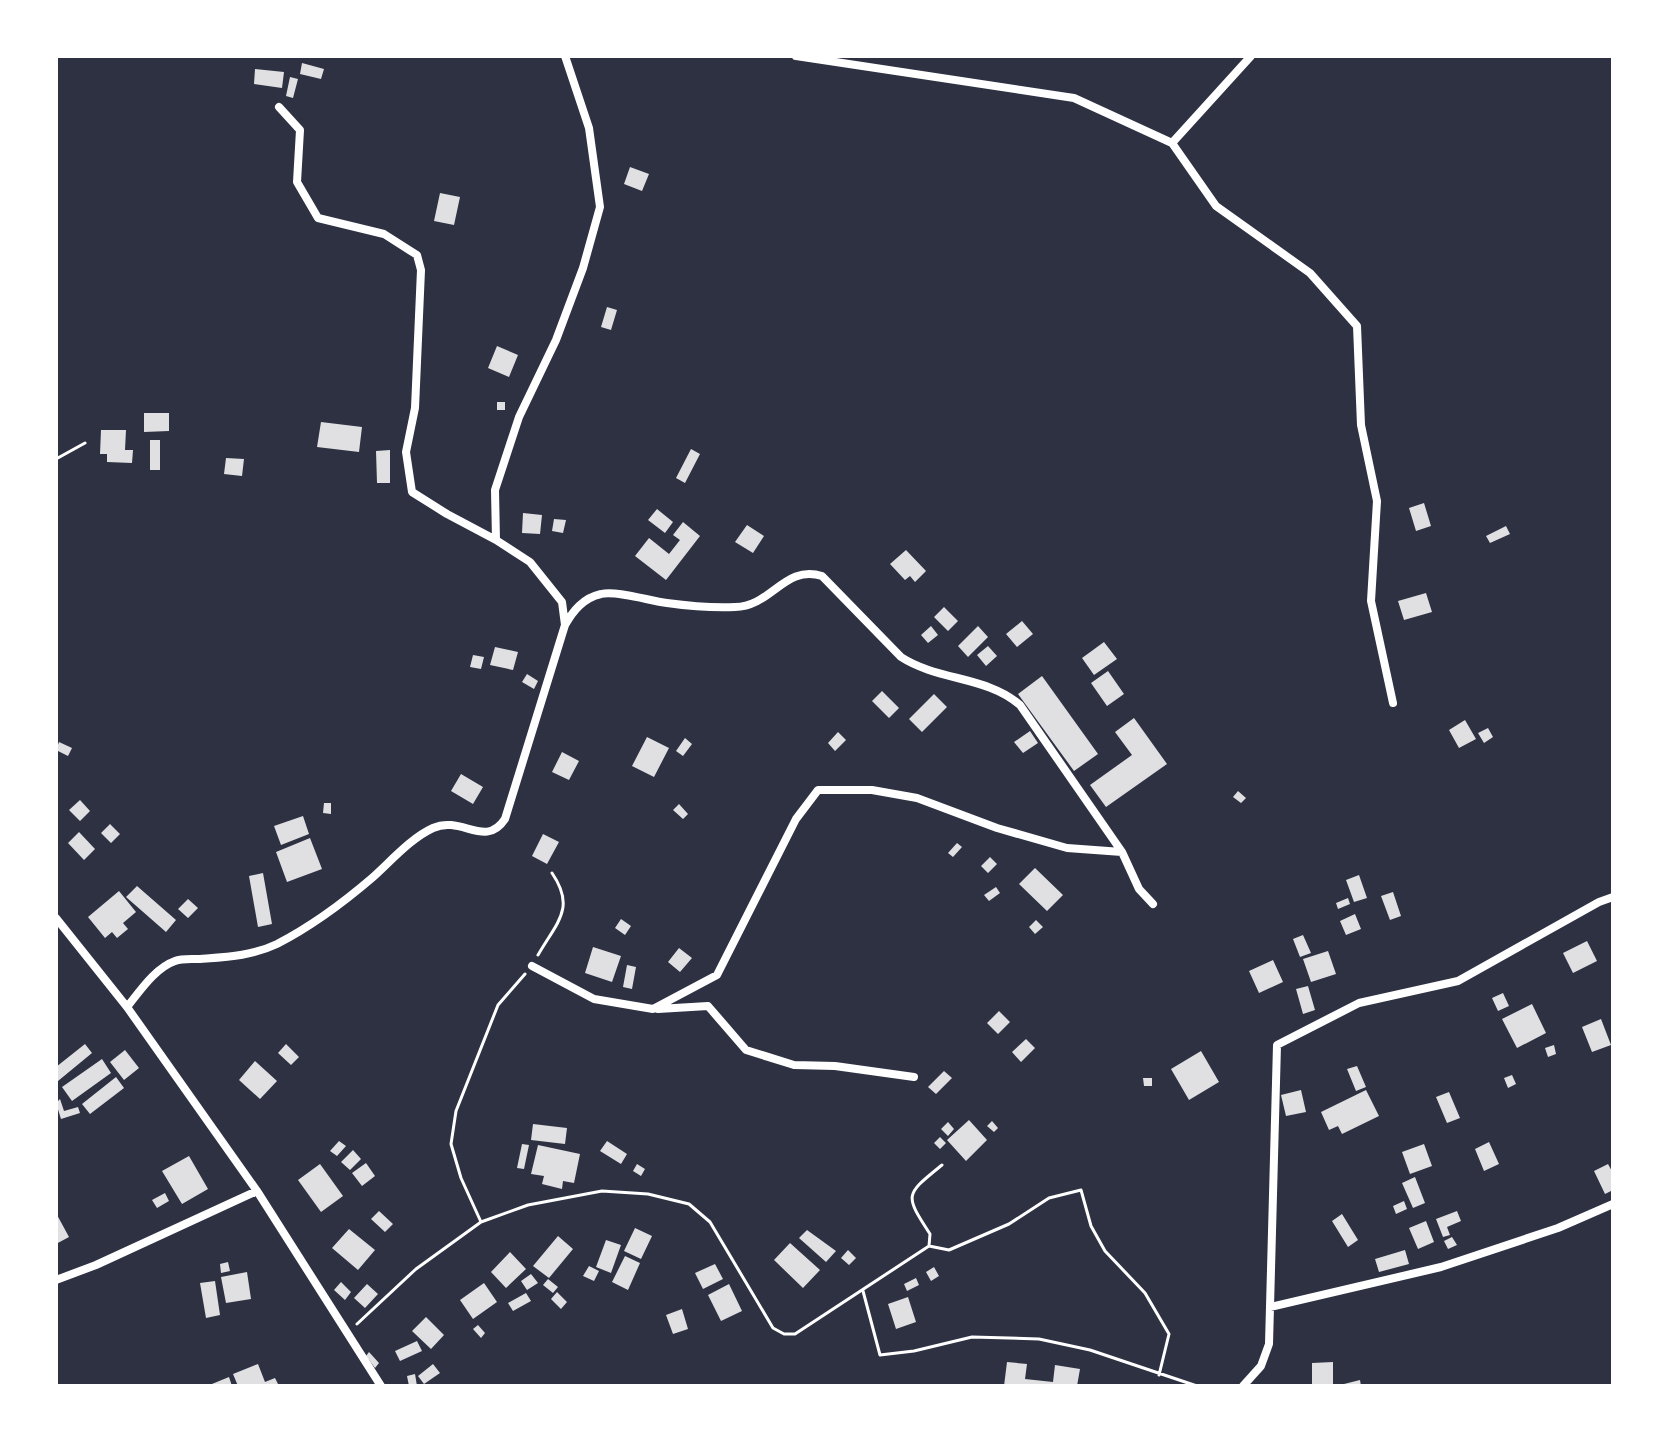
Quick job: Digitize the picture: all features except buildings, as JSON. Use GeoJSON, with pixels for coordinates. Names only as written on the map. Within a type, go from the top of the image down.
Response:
{"type":"FeatureCollection","features":[{"type":"Feature","properties":{"kind":"street"},"geometry":{"type":"LineString","coordinates":[[496,540],[495,490],[519,417],[556,340],[583,268],[600,207],[589,128],[565,56]]}},
{"type":"Feature","properties":{"kind":"street"},"geometry":{"type":"LineString","coordinates":[[796,56],[1074,98],[1172,143],[1216,206],[1310,273],[1357,326],[1361,425],[1377,501],[1371,601],[1393,703]]}},
{"type":"Feature","properties":{"kind":"street"},"geometry":{"type":"LineString","coordinates":[[1172,143],[1251,56]]}},
{"type":"Feature","properties":{"kind":"street"},"geometry":{"type":"LineString","coordinates":[[279,107],[300,130],[297,182],[318,218],[384,234],[417,255],[421,270],[415,408],[406,452],[412,492],[530,562],[562,602],[565,625]]}},
{"type":"Feature","properties":{"kind":"street"},"geometry":{"type":"LineString","coordinates":[[127,1007],[158,971],[176,960],[237,957],[258,952],[298,932],[368,881],[427,831],[440,825],[453,824],[489,833],[498,829],[505,819],[565,625],[573,611],[586,600],[603,593],[668,603],[736,607],[754,605],[797,574],[822,576],[901,657],[914,665],[993,687],[1008,694],[1020,705],[1122,852],[1139,889],[1153,904]]}},
{"type":"Feature","properties":{"kind":"street"},"geometry":{"type":"LineString","coordinates":[[653,1009],[717,975],[796,819],[818,790],[872,790],[917,798],[997,828],[1067,848],[1122,852]]}},
{"type":"Feature","properties":{"kind":"street"},"geometry":{"type":"LineString","coordinates":[[1243,1386],[1261,1366],[1269,1344],[1277,1045],[1359,1003],[1458,981],[1613,897]]}},
{"type":"Feature","properties":{"kind":"street"},"geometry":{"type":"LineString","coordinates":[[56,918],[127,1007],[257,1191],[381,1386]]}},
{"type":"Feature","properties":{"kind":"street"},"geometry":{"type":"LineString","coordinates":[[532,966],[594,999],[653,1009],[708,1006],[746,1050],[794,1065],[835,1066],[914,1077]]}},
{"type":"Feature","properties":{"kind":"street"},"geometry":{"type":"LineString","coordinates":[[56,1280],[96,1265],[257,1191]]}},
{"type":"Feature","properties":{"kind":"street"},"geometry":{"type":"LineString","coordinates":[[1270,1307],[1441,1267],[1558,1228],[1613,1204]]}},
{"type":"Feature","properties":{"kind":"path"},"geometry":{"type":"LineString","coordinates":[[56,459],[85,443]]}},
{"type":"Feature","properties":{"kind":"path"},"geometry":{"type":"LineString","coordinates":[[481,1222],[461,1178],[451,1144],[456,1111],[498,1005],[532,966],[563,912],[563,888],[552,873]]}},
{"type":"Feature","properties":{"kind":"path"},"geometry":{"type":"LineString","coordinates":[[929,1246],[930,1234],[912,1205],[913,1195],[917,1185],[942,1165]]}},
{"type":"Feature","properties":{"kind":"path"},"geometry":{"type":"LineString","coordinates":[[347,1334],[416,1269],[481,1222],[528,1205],[602,1191],[648,1194],[689,1204],[710,1222],[773,1328],[784,1334],[795,1334],[929,1246],[949,1250],[1009,1224],[1049,1198],[1081,1190],[1091,1226],[1105,1251],[1145,1293],[1169,1334],[1159,1375]]}},
{"type":"Feature","properties":{"kind":"path"},"geometry":{"type":"LineString","coordinates":[[863,1291],[880,1355],[914,1351],[972,1337],[1039,1339],[1090,1350],[1197,1386]]}}]}
